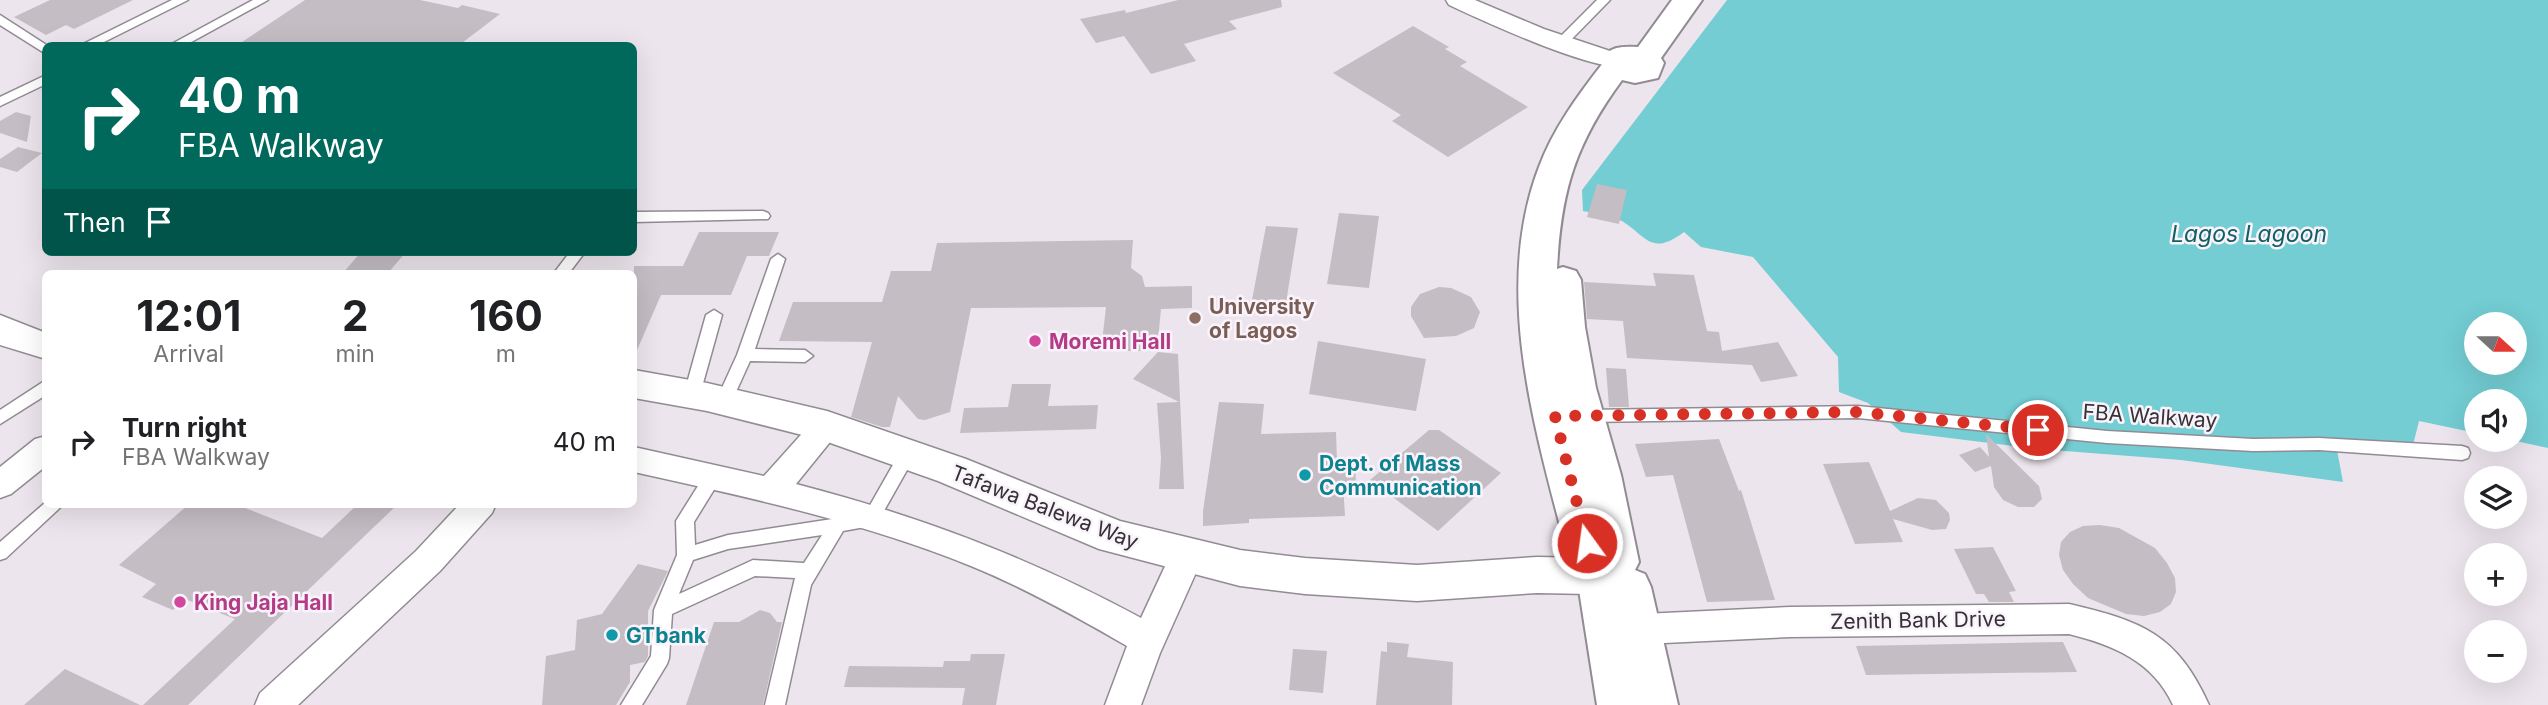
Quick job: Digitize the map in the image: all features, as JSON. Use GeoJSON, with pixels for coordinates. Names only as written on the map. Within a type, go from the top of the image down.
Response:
{"type":"FeatureCollection","features":[{"type":"Feature","properties":{"kind":"main road"},"geometry":{"type":"LineString","coordinates":[[1621,705],[1600,475],[1569,416],[1576,388],[1564,304],[1564,270],[1571,202],[1628,63],[1665,0]]}},
{"type":"Feature","properties":{"kind":"main road"},"geometry":{"type":"LineString","coordinates":[[1628,63],[1687,0]]}},
{"type":"Feature","properties":{"kind":"main road"},"geometry":{"type":"LineString","coordinates":[[1611,592],[1654,705]]}},
{"type":"Feature","properties":{"kind":"street"},"geometry":{"type":"LineString","coordinates":[[1457,0],[1496,19],[1560,44],[1628,63]]}},
{"type":"Feature","properties":{"kind":"street"},"geometry":{"type":"LineString","coordinates":[[0,328],[19,339],[42,345]]}},
{"type":"Feature","properties":{"kind":"street","name":"Tafawa Balewa Way"},"geometry":{"type":"LineString","coordinates":[[637,385],[827,426],[908,454],[1114,537],[1186,557],[1240,568],[1305,576],[1418,583],[1537,575],[1611,592]]}},
{"type":"Feature","properties":{"kind":"street"},"geometry":{"type":"LineString","coordinates":[[770,491],[827,426]]}},
{"type":"Feature","properties":{"kind":"street"},"geometry":{"type":"LineString","coordinates":[[0,485],[42,456]]}},
{"type":"Feature","properties":{"kind":"street"},"geometry":{"type":"LineString","coordinates":[[637,461],[714,475],[770,491],[854,522],[983,557],[1093,609],[1148,640]]}},
{"type":"Feature","properties":{"kind":"street"},"geometry":{"type":"LineString","coordinates":[[273,705],[428,561],[476,508]]}},
{"type":"Feature","properties":{"kind":"street"},"geometry":{"type":"LineString","coordinates":[[1123,705],[1148,640],[1186,557]]}},
{"type":"Feature","properties":{"kind":"street","name":"Zenith Bank Drive"},"geometry":{"type":"LineString","coordinates":[[1611,592],[1790,622],[2069,619],[2106,627],[2147,647],[2170,665],[2191,705]]}},
{"type":"Feature","properties":{"kind":"lane"},"geometry":{"type":"LineString","coordinates":[[93,42],[182,0]]}},
{"type":"Feature","properties":{"kind":"lane"},"geometry":{"type":"LineString","coordinates":[[182,42],[262,0]]}},
{"type":"Feature","properties":{"kind":"lane"},"geometry":{"type":"LineString","coordinates":[[1560,44],[1604,0]]}},
{"type":"Feature","properties":{"kind":"lane"},"geometry":{"type":"LineString","coordinates":[[0,19],[42,47]]}},
{"type":"Feature","properties":{"kind":"lane"},"geometry":{"type":"LineString","coordinates":[[0,102],[42,81]]}},
{"type":"Feature","properties":{"kind":"lane"},"geometry":{"type":"LineString","coordinates":[[637,217],[763,216]]}},
{"type":"Feature","properties":{"kind":"lane"},"geometry":{"type":"LineString","coordinates":[[563,270],[575,256]]}},
{"type":"Feature","properties":{"kind":"lane"},"geometry":{"type":"LineString","coordinates":[[708,398],[745,355],[778,259]]}},
{"type":"Feature","properties":{"kind":"lane"},"geometry":{"type":"LineString","coordinates":[[708,398],[713,315]]}},
{"type":"Feature","properties":{"kind":"lane"},"geometry":{"type":"LineString","coordinates":[[745,355],[805,356]]}},
{"type":"Feature","properties":{"kind":"lane"},"geometry":{"type":"LineString","coordinates":[[0,418],[42,389]]}},
{"type":"Feature","properties":{"kind":"lane","name":"FBA Walkway"},"geometry":{"type":"LineString","coordinates":[[1569,416],[1858,412],[2107,438],[2252,445],[2319,444],[2462,453]]}},
{"type":"Feature","properties":{"kind":"lane"},"geometry":{"type":"LineString","coordinates":[[775,705],[802,583],[908,454]]}},
{"type":"Feature","properties":{"kind":"lane"},"geometry":{"type":"LineString","coordinates":[[631,705],[660,658],[663,610],[686,555],[685,522],[714,475]]}},
{"type":"Feature","properties":{"kind":"lane"},"geometry":{"type":"LineString","coordinates":[[0,553],[51,508]]}},
{"type":"Feature","properties":{"kind":"lane"},"geometry":{"type":"LineString","coordinates":[[686,555],[727,542],[854,522]]}},
{"type":"Feature","properties":{"kind":"lane"},"geometry":{"type":"LineString","coordinates":[[663,610],[753,568],[810,571]]}},
{"type":"Feature","properties":{"kind":"water","name":"Lagos Lagoon"},"geometry":{"type":"Polygon","coordinates":[[[1727,0],[2548,0],[2548,448],[2527,443],[2527,389],[2464,389],[2464,430],[2419,421],[2410,457],[2337,450],[2343,482],[2181,460],[2039,449],[1901,432],[1868,403],[1839,392],[1838,357],[1753,257],[1701,247],[1684,232],[1672,240],[1655,243],[1616,218],[1583,211],[1582,190],[1727,0]]]}},
{"type":"Feature","properties":{"kind":"building"},"geometry":{"type":"Polygon","coordinates":[[[50,0],[133,0],[74,29],[66,25],[46,35],[14,17],[50,0]]]}},
{"type":"Feature","properties":{"kind":"building"},"geometry":{"type":"Polygon","coordinates":[[[305,0],[420,0],[458,8],[462,5],[500,14],[463,42],[242,42],[305,0]]]}},
{"type":"Feature","properties":{"kind":"building"},"geometry":{"type":"Polygon","coordinates":[[[1178,0],[1281,0],[1282,7],[1229,21],[1237,29],[1184,44],[1196,61],[1151,74],[1124,36],[1096,43],[1080,19],[1125,10],[1126,13],[1178,0]]]}},
{"type":"Feature","properties":{"kind":"building"},"geometry":{"type":"Polygon","coordinates":[[[1413,26],[1449,47],[1445,49],[1467,62],[1460,66],[1528,107],[1448,157],[1392,121],[1401,115],[1333,73],[1413,26]]]}},
{"type":"Feature","properties":{"kind":"building"},"geometry":{"type":"Polygon","coordinates":[[[16,112],[31,116],[27,142],[0,133],[0,121],[16,112]]]}},
{"type":"Feature","properties":{"kind":"building"},"geometry":{"type":"Polygon","coordinates":[[[18,147],[42,153],[17,172],[0,167],[0,159],[18,147]]]}},
{"type":"Feature","properties":{"kind":"building"},"geometry":{"type":"Polygon","coordinates":[[[1597,184],[1627,190],[1619,224],[1587,217],[1597,184]]]}},
{"type":"Feature","properties":{"kind":"building"},"geometry":{"type":"Polygon","coordinates":[[[1339,213],[1379,216],[1369,288],[1327,284],[1339,213]]]}},
{"type":"Feature","properties":{"kind":"building"},"geometry":{"type":"Polygon","coordinates":[[[1266,226],[1298,228],[1286,303],[1252,300],[1266,226]]]}},
{"type":"Feature","properties":{"kind":"building"},"geometry":{"type":"Polygon","coordinates":[[[699,232],[779,232],[769,256],[747,256],[731,295],[661,295],[637,350],[637,270],[634,270],[634,266],[683,266],[699,232]]]}},
{"type":"Feature","properties":{"kind":"building"},"geometry":{"type":"Polygon","coordinates":[[[1133,240],[1131,268],[1142,276],[1145,287],[1192,286],[1192,308],[1161,309],[1157,351],[1101,351],[1106,307],[971,308],[950,412],[925,420],[918,419],[898,396],[890,427],[851,417],[872,342],[779,341],[793,302],[882,302],[891,271],[931,271],[937,243],[1133,240]]]}},
{"type":"Feature","properties":{"kind":"building"},"geometry":{"type":"Polygon","coordinates":[[[358,256],[403,256],[391,270],[346,270],[358,256]]]}},
{"type":"Feature","properties":{"kind":"building"},"geometry":{"type":"Polygon","coordinates":[[[1653,273],[1694,275],[1707,331],[1719,332],[1722,351],[1778,342],[1798,376],[1761,382],[1752,365],[1627,358],[1623,321],[1587,319],[1584,282],[1656,286],[1653,273]]]}},
{"type":"Feature","properties":{"kind":"building"},"geometry":{"type":"Polygon","coordinates":[[[1439,287],[1451,288],[1471,297],[1480,312],[1474,328],[1456,336],[1424,338],[1411,316],[1411,307],[1420,294],[1439,287]]]}},
{"type":"Feature","properties":{"kind":"building"},"geometry":{"type":"Polygon","coordinates":[[[1318,341],[1426,359],[1416,411],[1309,394],[1318,341]]]}},
{"type":"Feature","properties":{"kind":"building"},"geometry":{"type":"Polygon","coordinates":[[[1158,352],[1178,354],[1184,489],[1159,489],[1161,458],[1157,403],[1179,402],[1133,379],[1158,352]]]}},
{"type":"Feature","properties":{"kind":"building"},"geometry":{"type":"Polygon","coordinates":[[[1606,368],[1626,369],[1629,407],[1609,407],[1606,368]]]}},
{"type":"Feature","properties":{"kind":"building"},"geometry":{"type":"Polygon","coordinates":[[[1012,384],[1051,384],[1048,406],[1098,405],[1096,429],[960,433],[964,408],[1008,407],[1012,384]]]}},
{"type":"Feature","properties":{"kind":"building"},"geometry":{"type":"Polygon","coordinates":[[[1219,402],[1264,404],[1261,434],[1336,432],[1337,462],[1355,462],[1356,484],[1343,484],[1345,516],[1249,519],[1249,523],[1203,526],[1219,402]]]}},
{"type":"Feature","properties":{"kind":"building"},"geometry":{"type":"Polygon","coordinates":[[[1429,430],[1439,430],[1501,473],[1438,531],[1370,480],[1429,430]]]}},
{"type":"Feature","properties":{"kind":"building"},"geometry":{"type":"Polygon","coordinates":[[[1986,434],[2039,486],[2042,499],[2034,507],[2018,507],[2003,500],[1994,487],[1991,466],[1975,472],[1959,455],[1980,447],[1989,457],[1986,434]]]}},
{"type":"Feature","properties":{"kind":"building"},"geometry":{"type":"Polygon","coordinates":[[[1719,439],[1739,491],[1741,490],[1775,600],[1707,602],[1673,475],[1646,477],[1635,444],[1719,439]]]}},
{"type":"Feature","properties":{"kind":"building"},"geometry":{"type":"Polygon","coordinates":[[[1869,462],[1890,511],[1918,498],[1936,500],[1949,513],[1950,520],[1946,529],[1932,530],[1893,519],[1903,542],[1855,544],[1823,464],[1869,462]]]}},
{"type":"Feature","properties":{"kind":"building"},"geometry":{"type":"Polygon","coordinates":[[[184,508],[245,508],[322,538],[354,508],[394,508],[188,705],[143,705],[235,619],[185,599],[173,610],[142,597],[156,584],[119,565],[184,508]]]}},
{"type":"Feature","properties":{"kind":"building"},"geometry":{"type":"Polygon","coordinates":[[[2083,526],[2119,528],[2155,548],[2175,578],[2176,592],[2171,604],[2160,612],[2144,616],[2126,614],[2088,598],[2073,584],[2063,570],[2059,555],[2061,542],[2070,532],[2083,526]]]}},
{"type":"Feature","properties":{"kind":"building"},"geometry":{"type":"Polygon","coordinates":[[[1993,547],[2016,591],[2009,592],[2014,602],[1989,602],[1984,594],[1976,594],[1954,549],[1993,547]]]}},
{"type":"Feature","properties":{"kind":"building","name":"GTbank"},"geometry":{"type":"Polygon","coordinates":[[[638,564],[668,571],[648,611],[648,656],[645,662],[630,665],[630,682],[616,705],[542,705],[546,656],[575,650],[577,620],[602,614],[638,564]]]}},
{"type":"Feature","properties":{"kind":"building"},"geometry":{"type":"Polygon","coordinates":[[[760,610],[770,613],[777,622],[782,622],[763,705],[686,705],[714,622],[739,622],[760,610]]]}},
{"type":"Feature","properties":{"kind":"building"},"geometry":{"type":"Polygon","coordinates":[[[1387,642],[1409,644],[1407,657],[1453,662],[1452,705],[1376,705],[1381,651],[1387,652],[1387,642]]]}},
{"type":"Feature","properties":{"kind":"building"},"geometry":{"type":"Polygon","coordinates":[[[2063,642],[2077,672],[1866,675],[1856,646],[2063,642]]]}},
{"type":"Feature","properties":{"kind":"building"},"geometry":{"type":"Polygon","coordinates":[[[1293,649],[1327,651],[1323,693],[1289,690],[1293,649]]]}},
{"type":"Feature","properties":{"kind":"building"},"geometry":{"type":"Polygon","coordinates":[[[971,654],[1005,654],[996,705],[962,705],[965,688],[844,687],[849,666],[943,667],[944,661],[970,661],[971,654]]]}},
{"type":"Feature","properties":{"kind":"building"},"geometry":{"type":"Polygon","coordinates":[[[65,669],[140,705],[24,705],[65,669]]]}},
{"type":"Feature","properties":{"kind":"place","name":"University of Lagos"},"geometry":{"type":"Point","coordinates":[1195,318]}},
{"type":"Feature","properties":{"kind":"place","name":"Moremi Hall"},"geometry":{"type":"Point","coordinates":[1035,341]}},
{"type":"Feature","properties":{"kind":"place","name":"Dept. of Mass Communication"},"geometry":{"type":"Point","coordinates":[1305,475]}},
{"type":"Feature","properties":{"kind":"place","name":"King Jaja Hall"},"geometry":{"type":"Point","coordinates":[180,602]}},
{"type":"Feature","properties":{"kind":"place","name":"GTbank"},"geometry":{"type":"Point","coordinates":[612,635]}},
{"type":"Feature","properties":{"kind":"route"},"geometry":{"type":"LineString","coordinates":[[1587,543],[1555,416],[1858,412],[2038,430]]}}]}
